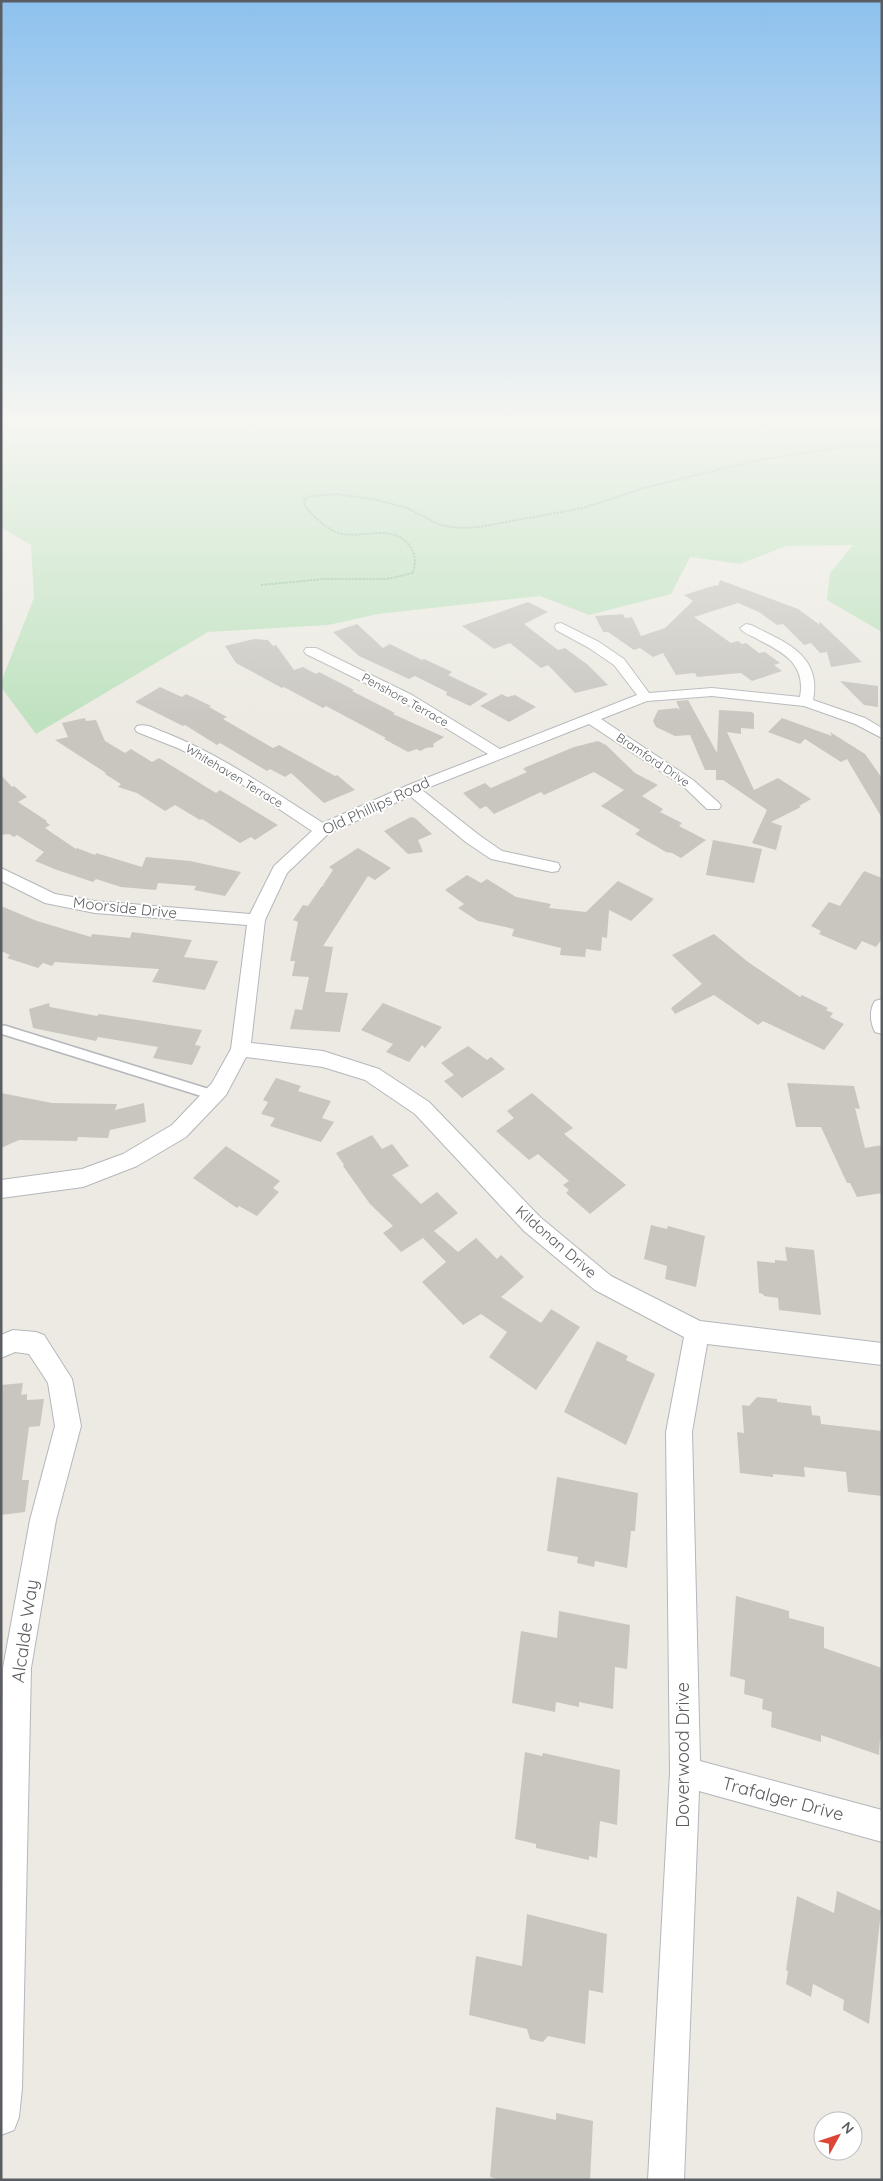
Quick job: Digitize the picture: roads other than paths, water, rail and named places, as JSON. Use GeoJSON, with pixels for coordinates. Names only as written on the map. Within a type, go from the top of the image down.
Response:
{"type":"FeatureCollection","features":[{"type":"Feature","properties":{"kind":"street"},"geometry":{"type":"LineString","coordinates":[[561,627],[594,644],[619,662],[645,697]]}},
{"type":"Feature","properties":{"kind":"street"},"geometry":{"type":"LineString","coordinates":[[746,628],[778,644],[805,665],[810,681],[806,702]]}},
{"type":"Feature","properties":{"kind":"street","name":"Penshore Terrace"},"geometry":{"type":"LineString","coordinates":[[311,651],[407,698],[497,754]]}},
{"type":"Feature","properties":{"kind":"street","name":"Old Phillips Road"},"geometry":{"type":"LineString","coordinates":[[1,1189],[83,1178],[130,1160],[178,1131],[219,1089],[241,1049],[256,920],[280,870],[322,830],[411,788],[645,697],[712,692],[806,702],[860,721],[882,734]]}},
{"type":"Feature","properties":{"kind":"street","name":"Bramford Drive"},"geometry":{"type":"LineString","coordinates":[[590,718],[688,783],[713,806]]}},
{"type":"Feature","properties":{"kind":"street","name":"Whitehaven Terrace"},"geometry":{"type":"LineString","coordinates":[[142,729],[185,746],[233,772],[322,830]]}},
{"type":"Feature","properties":{"kind":"street"},"geometry":{"type":"LineString","coordinates":[[411,788],[473,839],[497,855],[552,867]]}},
{"type":"Feature","properties":{"kind":"street","name":"Moorside Drive"},"geometry":{"type":"LineString","coordinates":[[1,873],[17,884],[51,899],[95,907],[256,920]]}},
{"type":"Feature","properties":{"kind":"street"},"geometry":{"type":"LineString","coordinates":[[882,1006],[880,1010],[882,1027]]}},
{"type":"Feature","properties":{"kind":"street","name":"Kildonan Drive"},"geometry":{"type":"LineString","coordinates":[[241,1049],[323,1059],[372,1074],[422,1108],[532,1224],[603,1283],[697,1332],[882,1354]]}},
{"type":"Feature","properties":{"kind":"street","name":"Doverwood Drive"},"geometry":{"type":"LineString","coordinates":[[666,2180],[685,1772],[679,1432],[697,1332]]}},
{"type":"Feature","properties":{"kind":"street","name":"Alcalde Way"},"geometry":{"type":"LineString","coordinates":[[1,1346],[12,1341],[36,1342],[60,1379],[68,1426],[42,1520],[17,1668],[4,2088],[1,2117]]}},
{"type":"Feature","properties":{"kind":"street","name":"Trafalger Drive"},"geometry":{"type":"LineString","coordinates":[[685,1772],[882,1826]]}},
{"type":"Feature","properties":{"kind":"lane"},"geometry":{"type":"LineString","coordinates":[[4,1030],[213,1095]]}}]}
